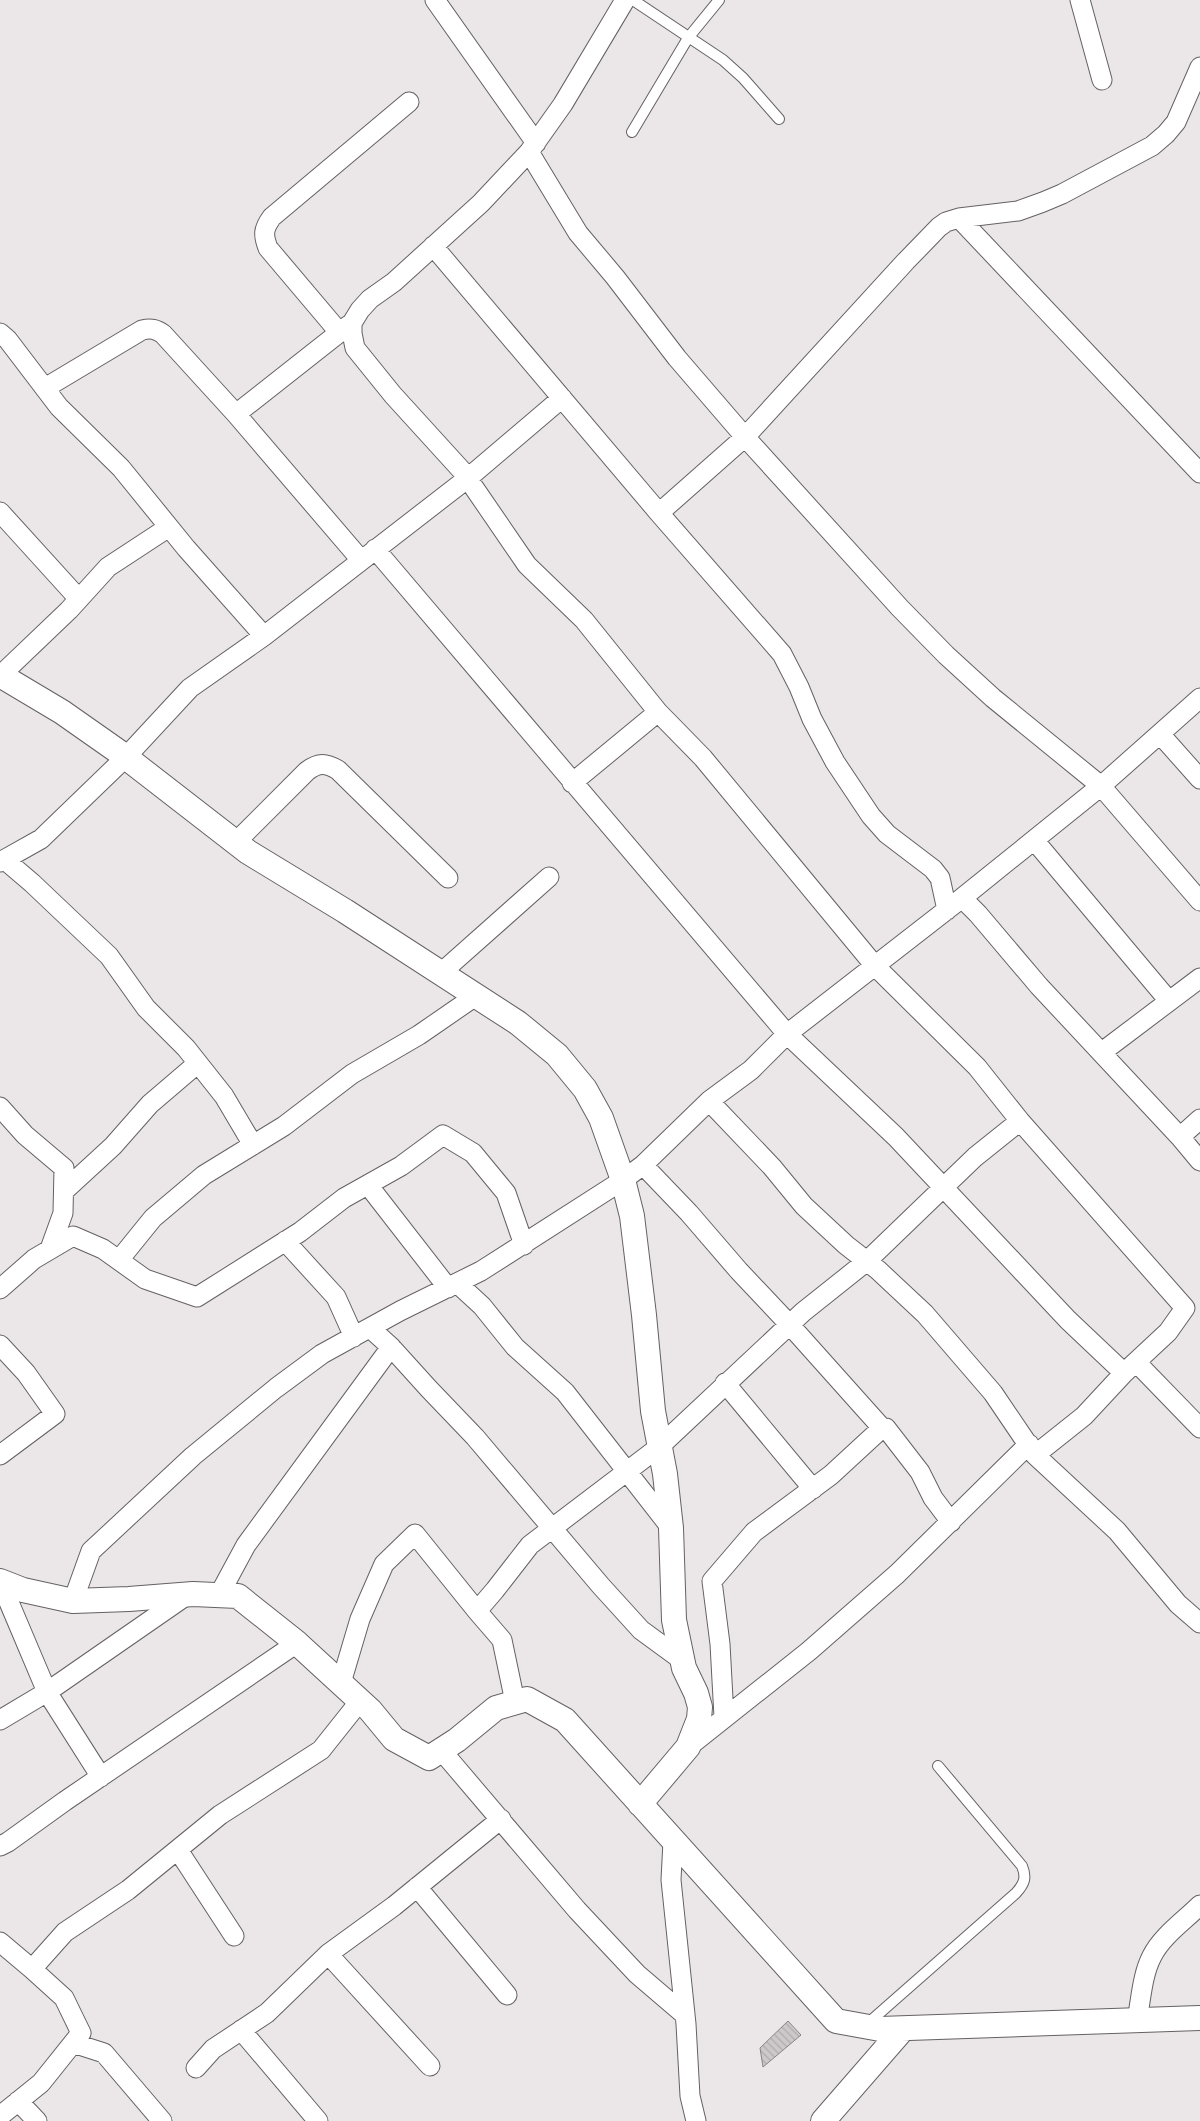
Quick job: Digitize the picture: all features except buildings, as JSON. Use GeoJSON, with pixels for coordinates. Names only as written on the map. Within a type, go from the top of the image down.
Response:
{"type":"FeatureCollection","features":[{"type":"Feature","properties":{"kind":"street"},"geometry":{"type":"LineString","coordinates":[[435,0],[532,147],[578,233],[615,277],[677,358],[745,437],[900,608],[946,655],[993,698],[1101,786],[1200,901]]}},
{"type":"Feature","properties":{"kind":"street"},"geometry":{"type":"LineString","coordinates":[[1080,0],[1102,80]]}},
{"type":"Feature","properties":{"kind":"street"},"geometry":{"type":"LineString","coordinates":[[236,414],[346,328],[370,299],[394,282],[481,203],[532,147],[564,104],[624,1]]}},
{"type":"Feature","properties":{"kind":"street"},"geometry":{"type":"LineString","coordinates":[[659,513],[745,437],[930,235],[946,222],[959,218],[993,215],[1026,208],[1062,194],[1152,146],[1176,122],[1200,67]]}},
{"type":"Feature","properties":{"kind":"street"},"geometry":{"type":"LineString","coordinates":[[409,102],[272,217],[265,227],[264,236],[268,248],[352,333],[356,348],[393,395],[468,478],[527,565],[584,620],[658,712],[703,758],[875,966],[977,1067],[1020,1121],[1185,1308],[1168,1332],[1130,1367],[1084,1416],[1032,1449],[897,1574],[809,1651],[688,1747],[640,1804]]}},
{"type":"Feature","properties":{"kind":"street"},"geometry":{"type":"LineString","coordinates":[[959,218],[1200,473]]}},
{"type":"Feature","properties":{"kind":"street"},"geometry":{"type":"LineString","coordinates":[[433,246],[659,513],[782,654],[835,762],[871,816],[887,834],[933,869],[940,878],[947,910]]}},
{"type":"Feature","properties":{"kind":"street"},"geometry":{"type":"LineString","coordinates":[[44,388],[142,330],[150,328],[163,334],[368,555],[572,783],[787,1034],[896,1137],[1068,1320],[1130,1367],[1200,1428]]}},
{"type":"Feature","properties":{"kind":"street"},"geometry":{"type":"LineString","coordinates":[[0,333],[8,340],[59,407],[121,468],[169,527],[264,636]]}},
{"type":"Feature","properties":{"kind":"street"},"geometry":{"type":"LineString","coordinates":[[253,1145],[224,1096],[186,1048],[146,1008],[109,956],[32,883],[2,861],[41,839],[126,757],[190,688],[264,636],[468,478],[562,398]]}},
{"type":"Feature","properties":{"kind":"street"},"geometry":{"type":"LineString","coordinates":[[0,512],[79,599]]}},
{"type":"Feature","properties":{"kind":"street"},"geometry":{"type":"LineString","coordinates":[[169,527],[108,567],[79,599],[0,675],[62,712],[126,757],[248,852],[442,972],[518,1023],[558,1056],[586,1089],[601,1118],[623,1180],[632,1216],[652,1402],[665,1474],[671,1528],[674,1620],[682,1660],[700,1706],[699,1719],[688,1747]]}},
{"type":"Feature","properties":{"kind":"street"},"geometry":{"type":"LineString","coordinates":[[73,1601],[91,1551],[193,1456],[276,1388],[322,1354],[481,1271],[623,1180],[643,1164],[709,1101],[750,1070],[787,1034],[947,910],[1101,786],[1200,698]]}},
{"type":"Feature","properties":{"kind":"street"},"geometry":{"type":"LineString","coordinates":[[572,783],[658,712]]}},
{"type":"Feature","properties":{"kind":"street"},"geometry":{"type":"LineString","coordinates":[[1160,734],[1200,779]]}},
{"type":"Feature","properties":{"kind":"street"},"geometry":{"type":"LineString","coordinates":[[236,842],[307,771],[315,765],[322,763],[338,770],[448,878]]}},
{"type":"Feature","properties":{"kind":"street"},"geometry":{"type":"LineString","coordinates":[[1034,840],[1169,1001]]}},
{"type":"Feature","properties":{"kind":"street"},"geometry":{"type":"LineString","coordinates":[[442,972],[549,877]]}},
{"type":"Feature","properties":{"kind":"street"},"geometry":{"type":"LineString","coordinates":[[962,898],[978,914],[1039,986],[1102,1052],[1200,1161]]}},
{"type":"Feature","properties":{"kind":"street"},"geometry":{"type":"LineString","coordinates":[[1102,1052],[1200,978]]}},
{"type":"Feature","properties":{"kind":"street"},"geometry":{"type":"LineString","coordinates":[[119,1260],[153,1218],[204,1175],[284,1126],[352,1074],[419,1035],[477,995]]}},
{"type":"Feature","properties":{"kind":"street"},"geometry":{"type":"LineString","coordinates":[[64,1192],[112,1146],[150,1104],[198,1064]]}},
{"type":"Feature","properties":{"kind":"street"},"geometry":{"type":"LineString","coordinates":[[709,1101],[772,1167],[804,1206],[924,1314],[994,1393],[1032,1449],[1117,1531],[1178,1604],[1200,1623]]}},
{"type":"Feature","properties":{"kind":"street"},"geometry":{"type":"LineString","coordinates":[[0,1107],[25,1135],[64,1168],[64,1213],[50,1249]]}},
{"type":"Feature","properties":{"kind":"street"},"geometry":{"type":"LineString","coordinates":[[1180,1137],[1200,1119]]}},
{"type":"Feature","properties":{"kind":"street"},"geometry":{"type":"LineString","coordinates":[[477,1610],[530,1545],[660,1447],[790,1324],[867,1261],[975,1157],[1020,1121]]}},
{"type":"Feature","properties":{"kind":"street"},"geometry":{"type":"LineString","coordinates":[[0,1289],[34,1259],[73,1236],[103,1249],[145,1279],[197,1296],[285,1241],[344,1198],[401,1166],[443,1135],[473,1153],[506,1193],[524,1245]]}},
{"type":"Feature","properties":{"kind":"street"},"geometry":{"type":"LineString","coordinates":[[643,1164],[790,1324],[882,1428],[886,1428],[920,1472],[933,1498],[951,1522]]}},
{"type":"Feature","properties":{"kind":"street"},"geometry":{"type":"LineString","coordinates":[[368,1185],[452,1286],[482,1306],[515,1346],[565,1392],[671,1528]]}},
{"type":"Feature","properties":{"kind":"street"},"geometry":{"type":"LineString","coordinates":[[285,1241],[336,1297],[362,1332],[391,1347],[475,1437],[551,1528],[641,1630],[682,1660]]}},
{"type":"Feature","properties":{"kind":"street"},"geometry":{"type":"LineString","coordinates":[[0,1345],[26,1373],[55,1414],[0,1455]]}},
{"type":"Feature","properties":{"kind":"street"},"geometry":{"type":"LineString","coordinates":[[219,1595],[246,1545],[317,1449],[343,1410],[391,1347]]}},
{"type":"Feature","properties":{"kind":"street"},"geometry":{"type":"LineString","coordinates":[[725,1384],[813,1489]]}},
{"type":"Feature","properties":{"kind":"street"},"geometry":{"type":"LineString","coordinates":[[724,1717],[720,1644],[712,1581],[754,1532],[831,1475],[882,1428]]}},
{"type":"Feature","properties":{"kind":"street"},"geometry":{"type":"LineString","coordinates":[[341,1683],[360,1619],[384,1564],[415,1534],[502,1640],[515,1702]]}},
{"type":"Feature","properties":{"kind":"street"},"geometry":{"type":"LineString","coordinates":[[0,1581],[23,1590],[73,1601],[129,1600],[187,1595],[238,1596],[298,1643],[360,1701],[394,1738],[429,1758],[458,1740],[496,1708],[527,1699],[565,1720],[836,2021],[880,2029],[902,2029],[1200,2018]]}},
{"type":"Feature","properties":{"kind":"street"},"geometry":{"type":"LineString","coordinates":[[0,1581],[47,1692],[101,1776]]}},
{"type":"Feature","properties":{"kind":"street"},"geometry":{"type":"LineString","coordinates":[[0,1720],[47,1692],[187,1595]]}},
{"type":"Feature","properties":{"kind":"street"},"geometry":{"type":"LineString","coordinates":[[0,1846],[298,1643]]}},
{"type":"Feature","properties":{"kind":"street"},"geometry":{"type":"LineString","coordinates":[[32,1969],[65,1932],[128,1890],[220,1815],[320,1750],[360,1701]]}},
{"type":"Feature","properties":{"kind":"street"},"geometry":{"type":"LineString","coordinates":[[441,1750],[577,1910],[637,1974],[685,2015]]}},
{"type":"Feature","properties":{"kind":"street"},"geometry":{"type":"LineString","coordinates":[[196,2068],[213,2049],[267,2013],[328,1954],[417,1887],[501,1819]]}},
{"type":"Feature","properties":{"kind":"street"},"geometry":{"type":"LineString","coordinates":[[673,1841],[671,1880],[685,2015],[690,2096],[696,2121]]}},
{"type":"Feature","properties":{"kind":"street"},"geometry":{"type":"LineString","coordinates":[[178,1850],[234,1936]]}},
{"type":"Feature","properties":{"kind":"street"},"geometry":{"type":"LineString","coordinates":[[417,1887],[507,1995]]}},
{"type":"Feature","properties":{"kind":"street"},"geometry":{"type":"LineString","coordinates":[[1137,2020],[1146,1972],[1152,1956],[1159,1944],[1200,1906]]}},
{"type":"Feature","properties":{"kind":"street"},"geometry":{"type":"LineString","coordinates":[[0,2116],[41,2082],[81,2033],[64,1998],[32,1969],[1,1946]]}},
{"type":"Feature","properties":{"kind":"street"},"geometry":{"type":"LineString","coordinates":[[328,1954],[430,2066]]}},
{"type":"Feature","properties":{"kind":"street"},"geometry":{"type":"LineString","coordinates":[[823,2121],[902,2029]]}},
{"type":"Feature","properties":{"kind":"street"},"geometry":{"type":"LineString","coordinates":[[241,2030],[318,2121]]}},
{"type":"Feature","properties":{"kind":"street"},"geometry":{"type":"LineString","coordinates":[[73,2043],[104,2053],[162,2121]]}},
{"type":"Feature","properties":{"kind":"street"},"geometry":{"type":"LineString","coordinates":[[18,2101],[37,2121]]}},
{"type":"Feature","properties":{"kind":"lane"},"geometry":{"type":"LineString","coordinates":[[632,132],[688,38],[719,0]]}},
{"type":"Feature","properties":{"kind":"lane"},"geometry":{"type":"LineString","coordinates":[[624,1],[723,60],[743,78],[779,119]]}},
{"type":"Feature","properties":{"kind":"lane"},"geometry":{"type":"LineString","coordinates":[[864,2026],[1016,1894],[1025,1880],[1022,1866],[938,1766]]}}]}
